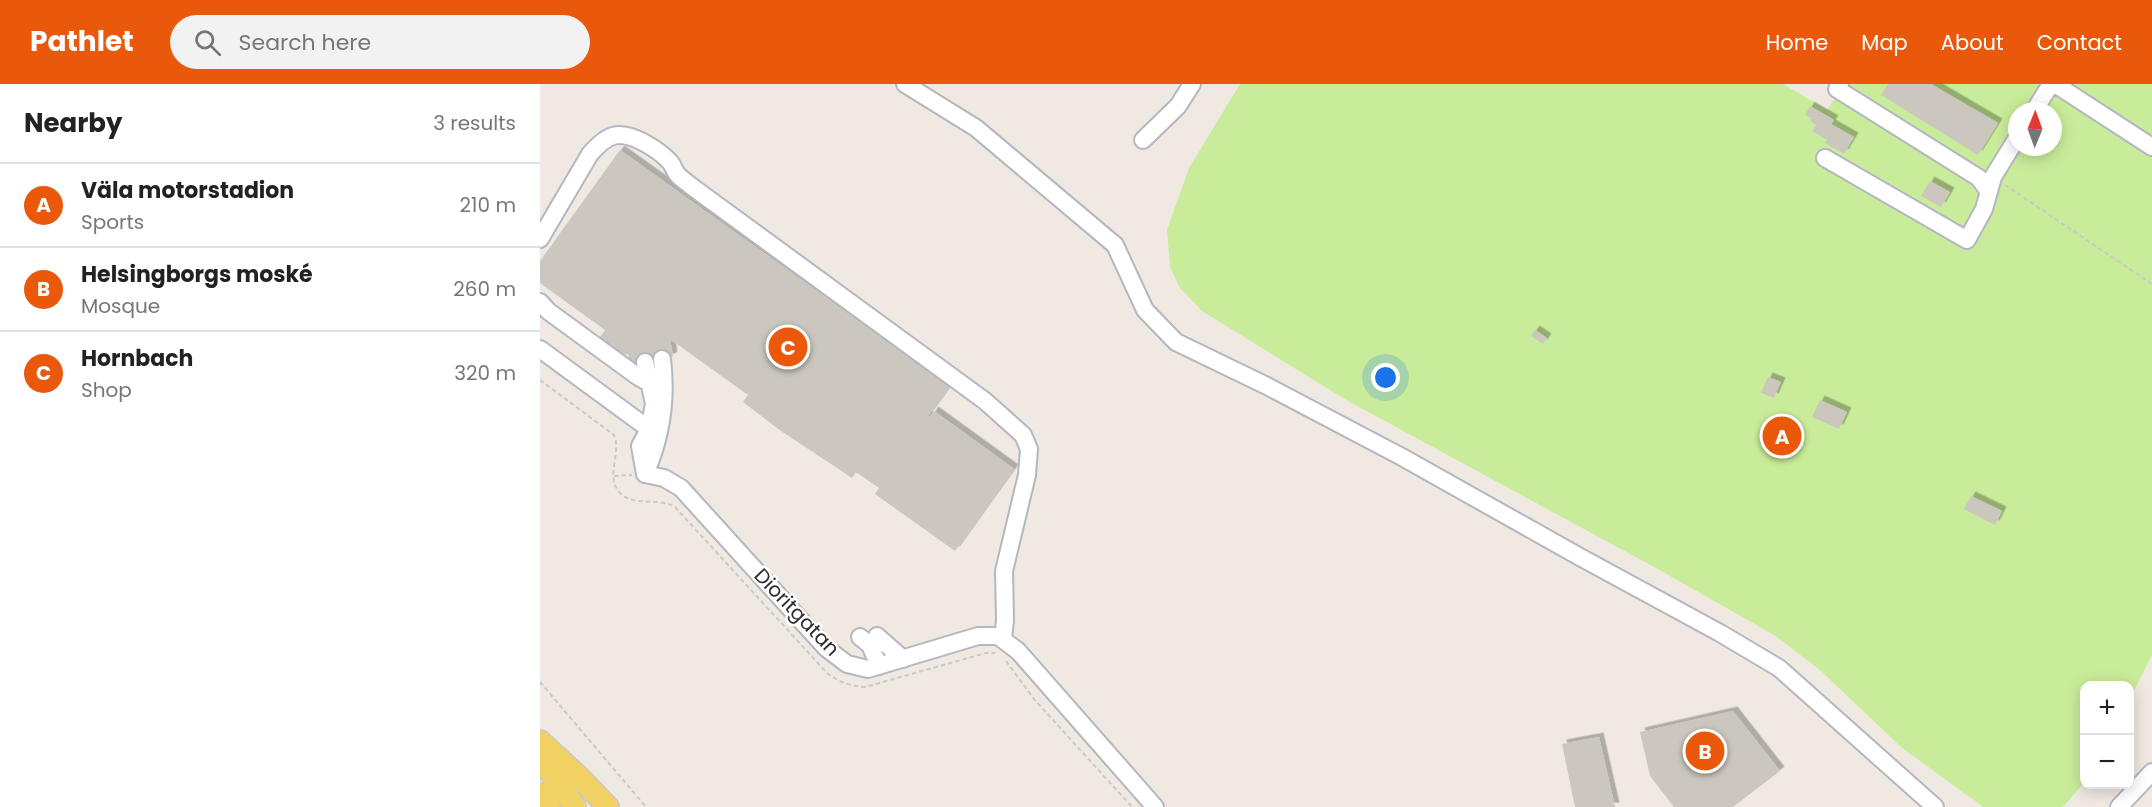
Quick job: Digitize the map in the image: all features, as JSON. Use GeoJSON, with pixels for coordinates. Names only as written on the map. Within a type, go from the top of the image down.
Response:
{"type":"FeatureCollection","features":[{"type":"Feature","properties":{"kind":"main road"},"geometry":{"type":"LineString","coordinates":[[540,741],[608,807]]}},
{"type":"Feature","properties":{"kind":"main road"},"geometry":{"type":"LineString","coordinates":[[540,759],[575,807]]}},
{"type":"Feature","properties":{"kind":"main road"},"geometry":{"type":"LineString","coordinates":[[540,794],[549,807]]}},
{"type":"Feature","properties":{"kind":"street"},"geometry":{"type":"LineString","coordinates":[[905,84],[976,128],[1115,245],[1145,310],[1176,342],[1267,386],[1402,457],[1779,668],[1935,807]]}},
{"type":"Feature","properties":{"kind":"street"},"geometry":{"type":"LineString","coordinates":[[1143,140],[1178,106],[1192,84]]}},
{"type":"Feature","properties":{"kind":"street"},"geometry":{"type":"LineString","coordinates":[[2040,102],[2053,84],[2152,147]]}},
{"type":"Feature","properties":{"kind":"street"},"geometry":{"type":"LineString","coordinates":[[1838,86],[1991,184]]}},
{"type":"Feature","properties":{"kind":"street"},"geometry":{"type":"LineString","coordinates":[[540,239],[590,153],[610,136],[619,134],[630,136],[650,146],[670,162],[678,175],[691,186],[985,401],[1023,435],[1029,449],[1028,475],[1004,572],[1005,620],[1002,639],[1018,651],[1155,807]]}},
{"type":"Feature","properties":{"kind":"street"},"geometry":{"type":"LineString","coordinates":[[1825,158],[1967,240],[1984,209],[1991,184],[2008,154]]}},
{"type":"Feature","properties":{"kind":"street"},"geometry":{"type":"LineString","coordinates":[[540,302],[548,311],[651,384]]}},
{"type":"Feature","properties":{"kind":"street"},"geometry":{"type":"LineString","coordinates":[[540,350],[649,429]]}},
{"type":"Feature","properties":{"kind":"street"},"geometry":{"type":"LineString","coordinates":[[645,474],[654,454],[663,416],[665,380],[662,359]]}},
{"type":"Feature","properties":{"kind":"street"},"geometry":{"type":"LineString","coordinates":[[645,362],[654,404],[649,429],[640,446],[645,474]]}},
{"type":"Feature","properties":{"kind":"street","name":"Dioritgatan"},"geometry":{"type":"LineString","coordinates":[[645,474],[664,478],[681,488],[826,648],[847,664],[868,669],[978,636],[998,636],[1002,639]]}},
{"type":"Feature","properties":{"kind":"street"},"geometry":{"type":"LineString","coordinates":[[879,666],[870,645],[869,636],[903,659]]}},
{"type":"Feature","properties":{"kind":"street"},"geometry":{"type":"LineString","coordinates":[[2119,807],[2152,772]]}},
{"type":"Feature","properties":{"kind":"path"},"geometry":{"type":"LineString","coordinates":[[1991,184],[2152,284]]}},
{"type":"Feature","properties":{"kind":"path"},"geometry":{"type":"LineString","coordinates":[[540,380],[614,435],[616,443],[614,481],[622,494],[635,500],[664,503],[675,507],[827,673],[845,684],[865,687],[986,653],[997,653],[1005,659],[1034,699],[1131,807]]}},
{"type":"Feature","properties":{"kind":"path"},"geometry":{"type":"LineString","coordinates":[[540,682],[646,807]]}},
{"type":"Feature","properties":{"kind":"green space"},"geometry":{"type":"Polygon","coordinates":[[[1240,84],[1783,84],[1827,110],[1845,84],[2152,84],[2152,655],[2134,690],[2134,681],[2080,681],[2080,787],[2063,807],[1983,807],[1901,747],[1820,670],[1774,635],[1656,568],[1348,401],[1202,311],[1180,288],[1170,267],[1167,230],[1189,168],[1240,84]]]}},
{"type":"Feature","properties":{"kind":"building"},"geometry":{"type":"Polygon","coordinates":[[[1888,84],[1931,84],[1998,123],[1978,155],[1881,95],[1888,84]]]}},
{"type":"Feature","properties":{"kind":"building"},"geometry":{"type":"Polygon","coordinates":[[[1810,106],[1834,120],[1831,124],[1854,137],[1844,154],[1825,143],[1827,140],[1812,131],[1816,125],[1810,121],[1811,118],[1805,115],[1810,106]]]}},
{"type":"Feature","properties":{"kind":"building"},"geometry":{"type":"Polygon","coordinates":[[[620,150],[950,386],[928,416],[930,417],[934,411],[1014,469],[955,551],[875,494],[879,488],[856,472],[852,478],[781,431],[743,402],[748,395],[670,339],[673,356],[670,358],[630,364],[628,354],[623,355],[599,338],[605,330],[540,283],[540,261],[620,150]]]}},
{"type":"Feature","properties":{"kind":"building"},"geometry":{"type":"Polygon","coordinates":[[[1930,181],[1950,192],[1941,207],[1921,196],[1930,181]]]}},
{"type":"Feature","properties":{"kind":"building"},"geometry":{"type":"Polygon","coordinates":[[[1535,330],[1547,338],[1543,344],[1531,336],[1535,330]]]}},
{"type":"Feature","properties":{"kind":"building"},"geometry":{"type":"Polygon","coordinates":[[[1768,377],[1781,382],[1774,398],[1761,393],[1768,377]]]}},
{"type":"Feature","properties":{"kind":"building"},"geometry":{"type":"Polygon","coordinates":[[[1820,400],[1847,412],[1839,429],[1812,417],[1820,400]]]}},
{"type":"Feature","properties":{"kind":"building"},"geometry":{"type":"Polygon","coordinates":[[[1971,496],[2002,511],[1995,525],[1964,509],[1971,496]]]}},
{"type":"Feature","properties":{"kind":"building"},"geometry":{"type":"Polygon","coordinates":[[[1733,711],[1780,771],[1733,807],[1674,807],[1650,776],[1640,732],[1733,711]]]}},
{"type":"Feature","properties":{"kind":"building"},"geometry":{"type":"Polygon","coordinates":[[[1599,737],[1615,807],[1575,807],[1562,744],[1599,737]]]}},
{"type":"Feature","properties":{"kind":"place","name":"Hornbach"},"geometry":{"type":"Point","coordinates":[788,347]}},
{"type":"Feature","properties":{"kind":"place","name":"Väla motorstadion"},"geometry":{"type":"Point","coordinates":[1782,436]}},
{"type":"Feature","properties":{"kind":"place","name":"Helsingborgs moské"},"geometry":{"type":"Point","coordinates":[1705,751]}}]}
